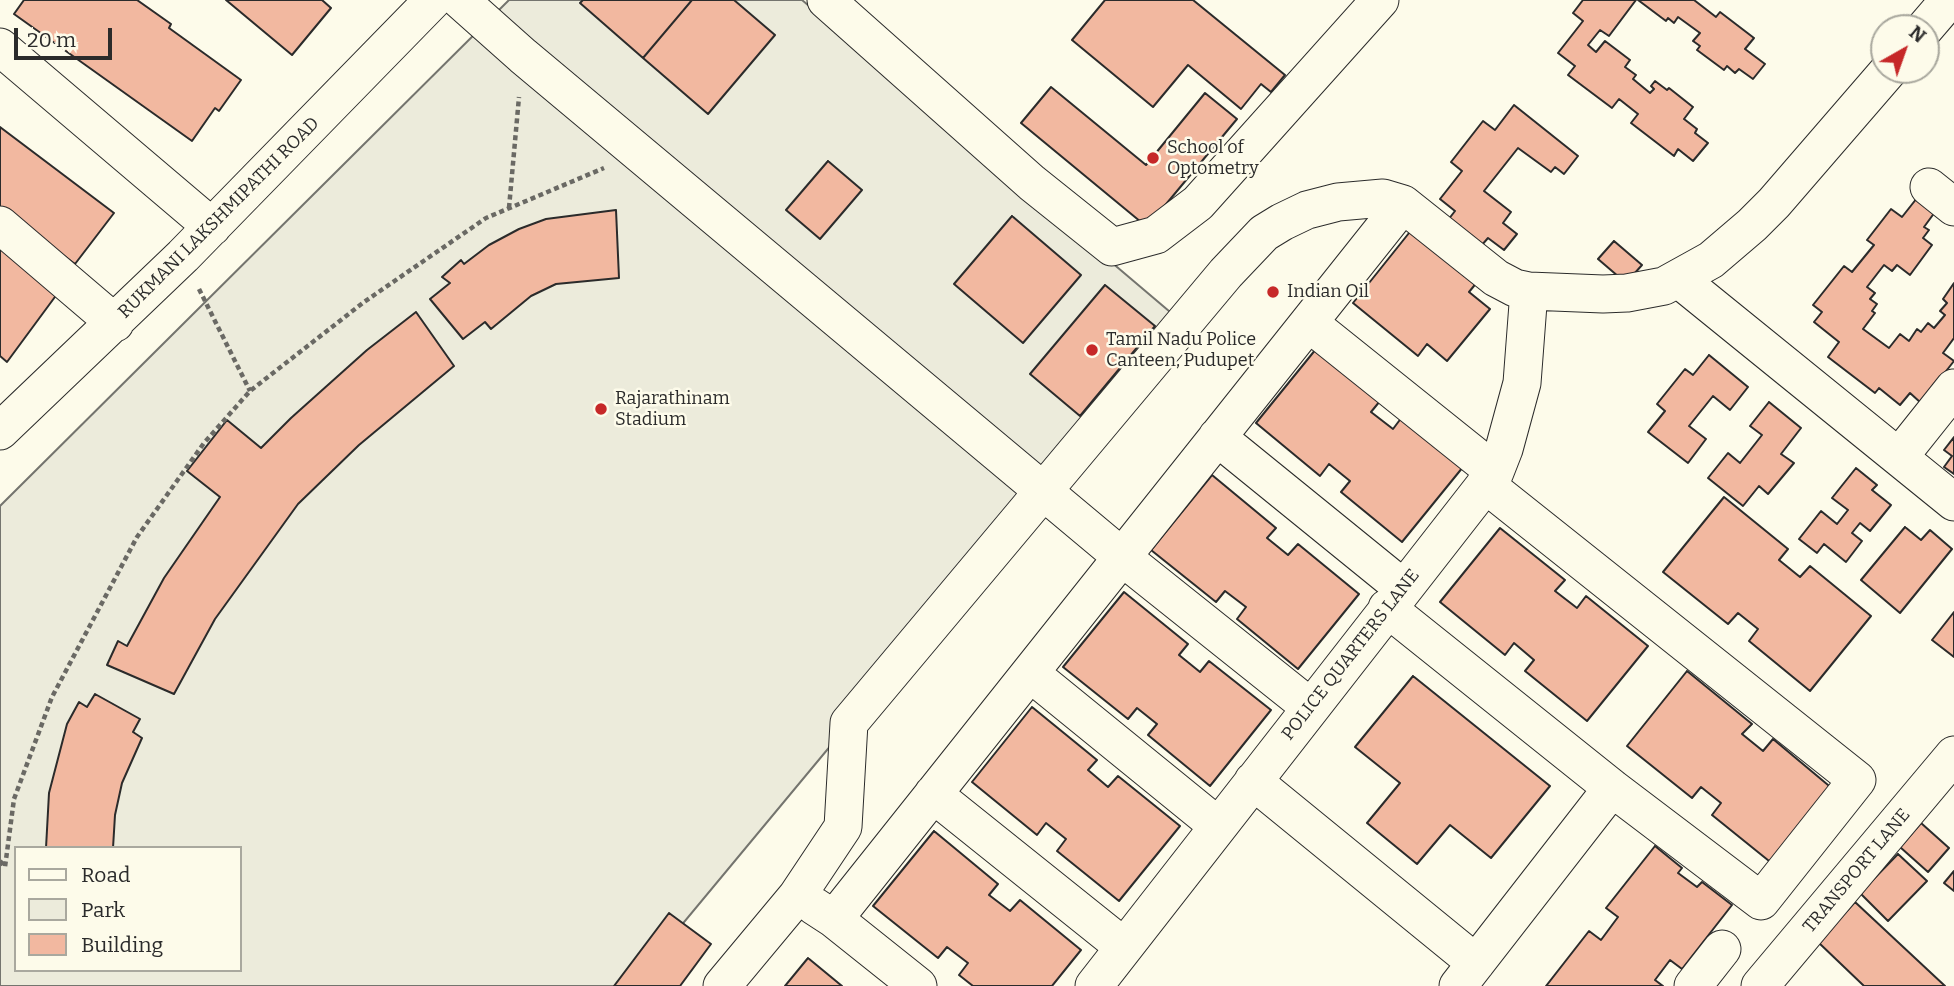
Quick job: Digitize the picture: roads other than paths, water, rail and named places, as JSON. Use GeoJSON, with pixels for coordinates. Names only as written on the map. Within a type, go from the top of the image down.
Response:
{"type":"FeatureCollection","features":[{"type":"Feature","properties":{"kind":"street","name":"RUKMANI LAKSHMIPATHI ROAD"},"geometry":{"type":"LineString","coordinates":[[0,431],[183,256],[433,0]]}},
{"type":"Feature","properties":{"kind":"street"},"geometry":{"type":"LineString","coordinates":[[460,0],[523,56],[1122,557],[1310,707]]}},
{"type":"Feature","properties":{"kind":"street"},"geometry":{"type":"LineString","coordinates":[[826,0],[1032,183],[1112,247],[1156,235],[1198,203],[1380,0]]}},
{"type":"Feature","properties":{"kind":"street"},"geometry":{"type":"LineString","coordinates":[[1937,14],[1949,0]]}},
{"type":"Feature","properties":{"kind":"street"},"geometry":{"type":"LineString","coordinates":[[0,47],[212,227]]}},
{"type":"Feature","properties":{"kind":"street"},"geometry":{"type":"LineString","coordinates":[[722,986],[797,896],[843,827],[849,723],[1226,273],[1265,233],[1294,216],[1338,202],[1383,198],[1403,205],[1503,283],[1529,291],[1603,294],[1627,293],[1664,286],[1680,280],[1730,246],[1774,203],[1877,84]]}},
{"type":"Feature","properties":{"kind":"street"},"geometry":{"type":"LineString","coordinates":[[834,919],[1403,205]]}},
{"type":"Feature","properties":{"kind":"street"},"geometry":{"type":"LineString","coordinates":[[0,225],[114,323]]}},
{"type":"Feature","properties":{"kind":"street"},"geometry":{"type":"LineString","coordinates":[[1680,280],[1954,502]]}},
{"type":"Feature","properties":{"kind":"street","name":"POLICE QUARTERS LANE"},"geometry":{"type":"LineString","coordinates":[[1094,986],[1490,478],[1504,449],[1522,383],[1529,291]]}},
{"type":"Feature","properties":{"kind":"street"},"geometry":{"type":"LineString","coordinates":[[1217,438],[1612,788],[1761,901],[1857,780],[1490,478],[1309,323]]}},
{"type":"Feature","properties":{"kind":"street"},"geometry":{"type":"LineString","coordinates":[[1899,457],[1954,388]]}},
{"type":"Feature","properties":{"kind":"street"},"geometry":{"type":"LineString","coordinates":[[1030,673],[1218,826]]}},
{"type":"Feature","properties":{"kind":"street","name":"TRANSPORT LANE"},"geometry":{"type":"LineString","coordinates":[[1760,986],[1947,778]]}},
{"type":"Feature","properties":{"kind":"street"},"geometry":{"type":"LineString","coordinates":[[1253,781],[1467,974],[1612,788]]}},
{"type":"Feature","properties":{"kind":"street"},"geometry":{"type":"LineString","coordinates":[[933,794],[1124,947]]}},
{"type":"Feature","properties":{"kind":"street"},"geometry":{"type":"LineString","coordinates":[[797,896],[834,919],[918,986]]}},
{"type":"Feature","properties":{"kind":"street"},"geometry":{"type":"LineString","coordinates":[[1693,986],[1723,949]]}},
{"type":"Feature","properties":{"kind":"place","name":"School of Optometry"},"geometry":{"type":"Point","coordinates":[1153,158]}},
{"type":"Feature","properties":{"kind":"place","name":"Indian Oil"},"geometry":{"type":"Point","coordinates":[1273,292]}},
{"type":"Feature","properties":{"kind":"place","name":"Tamil Nadu Police Canteen, Pudupet"},"geometry":{"type":"Point","coordinates":[1092,350]}},
{"type":"Feature","properties":{"kind":"place","name":"Rajarathinam Stadium"},"geometry":{"type":"Point","coordinates":[601,409]}}]}
